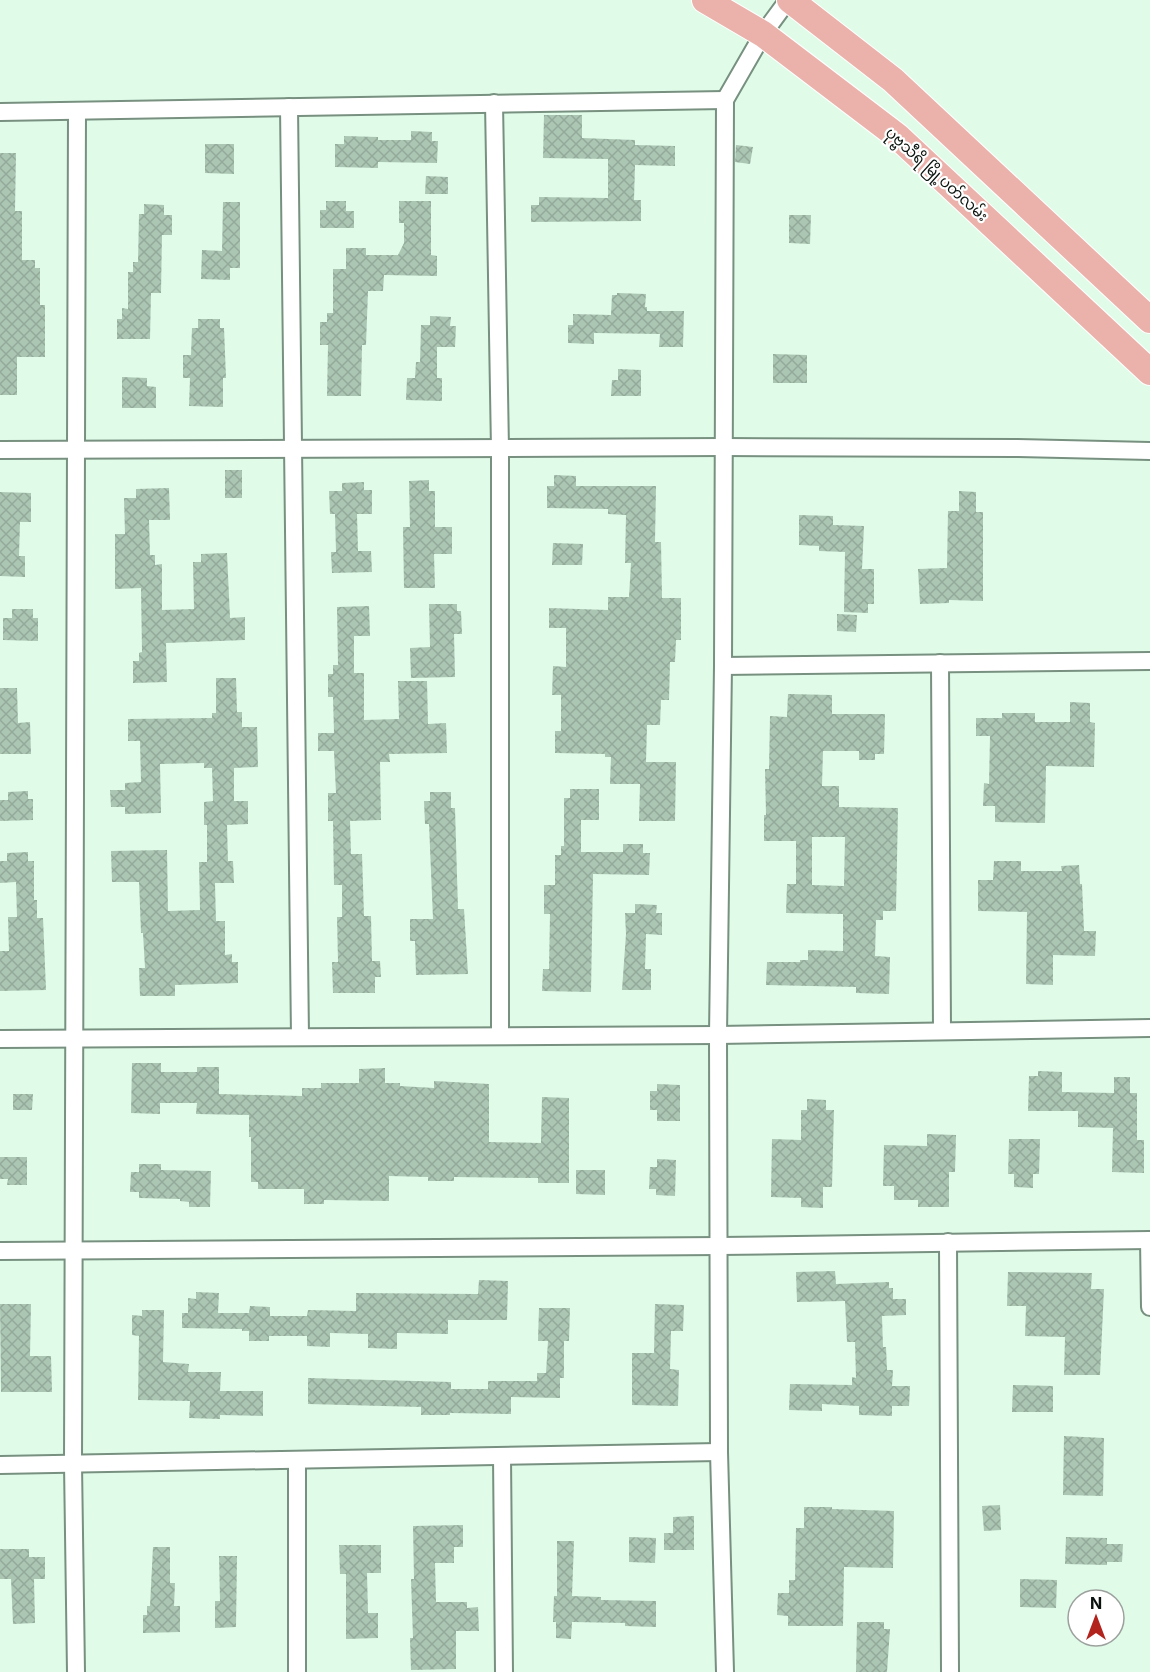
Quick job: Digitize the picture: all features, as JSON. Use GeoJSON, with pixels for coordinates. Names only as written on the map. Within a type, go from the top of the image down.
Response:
{"type":"FeatureCollection","features":[{"type":"Feature","properties":{"kind":"main road","name":"ပုဗ္ဗသီရိ မြို့ပတ်လမ်း"},"geometry":{"type":"LineString","coordinates":[[705,0],[763,34],[897,136],[1150,372]]}},
{"type":"Feature","properties":{"kind":"main road"},"geometry":{"type":"LineString","coordinates":[[789,0],[893,80],[1150,320]]}},
{"type":"Feature","properties":{"kind":"street"},"geometry":{"type":"LineString","coordinates":[[725,1672],[719,1452],[718,1035],[723,666],[725,100],[763,34],[789,0]]}},
{"type":"Feature","properties":{"kind":"street"},"geometry":{"type":"LineString","coordinates":[[0,112],[725,100]]}},
{"type":"Feature","properties":{"kind":"street"},"geometry":{"type":"LineString","coordinates":[[494,103],[500,449],[500,1035]]}},
{"type":"Feature","properties":{"kind":"street"},"geometry":{"type":"LineString","coordinates":[[289,107],[300,1037]]}},
{"type":"Feature","properties":{"kind":"street"},"geometry":{"type":"LineString","coordinates":[[76,1672],[74,1038],[77,111]]}},
{"type":"Feature","properties":{"kind":"street"},"geometry":{"type":"LineString","coordinates":[[0,450],[724,447],[1150,451]]}},
{"type":"Feature","properties":{"kind":"street"},"geometry":{"type":"LineString","coordinates":[[723,666],[1150,661]]}},
{"type":"Feature","properties":{"kind":"street"},"geometry":{"type":"LineString","coordinates":[[940,663],[942,1031]]}},
{"type":"Feature","properties":{"kind":"street"},"geometry":{"type":"LineString","coordinates":[[0,1039],[718,1035],[1150,1028]]}},
{"type":"Feature","properties":{"kind":"street"},"geometry":{"type":"LineString","coordinates":[[0,1251],[720,1246],[1149,1240],[1150,1307]]}},
{"type":"Feature","properties":{"kind":"street"},"geometry":{"type":"LineString","coordinates":[[948,1242],[950,1672]]}},
{"type":"Feature","properties":{"kind":"street"},"geometry":{"type":"LineString","coordinates":[[0,1465],[719,1452]]}},
{"type":"Feature","properties":{"kind":"street"},"geometry":{"type":"LineString","coordinates":[[502,1456],[504,1672]]}},
{"type":"Feature","properties":{"kind":"street"},"geometry":{"type":"LineString","coordinates":[[297,1460],[297,1672]]}},
{"type":"Feature","properties":{"kind":"building"},"geometry":{"type":"Polygon","coordinates":[[[544,115],[582,115],[582,138],[635,140],[635,145],[675,146],[675,166],[635,165],[634,200],[641,200],[641,221],[531,222],[531,205],[539,205],[539,197],[608,198],[608,159],[543,158],[544,115]]]}},
{"type":"Feature","properties":{"kind":"building"},"geometry":{"type":"Polygon","coordinates":[[[411,131],[432,132],[432,141],[438,141],[437,163],[378,162],[378,168],[335,167],[335,144],[344,144],[344,136],[378,137],[378,140],[411,140],[411,131]]]}},
{"type":"Feature","properties":{"kind":"building"},"geometry":{"type":"Polygon","coordinates":[[[205,144],[234,144],[234,174],[205,173],[205,144]]]}},
{"type":"Feature","properties":{"kind":"building"},"geometry":{"type":"Polygon","coordinates":[[[736,145],[753,147],[750,164],[735,162],[736,145]]]}},
{"type":"Feature","properties":{"kind":"building"},"geometry":{"type":"Polygon","coordinates":[[[0,153],[16,153],[15,211],[22,211],[22,260],[35,260],[35,268],[40,268],[40,305],[45,305],[45,357],[17,357],[17,395],[0,395],[0,153]]]}},
{"type":"Feature","properties":{"kind":"building"},"geometry":{"type":"Polygon","coordinates":[[[426,176],[448,177],[448,194],[425,194],[426,176]]]}},
{"type":"Feature","properties":{"kind":"building"},"geometry":{"type":"Polygon","coordinates":[[[326,201],[346,201],[346,211],[354,211],[354,228],[320,228],[320,210],[326,210],[326,201]]]}},
{"type":"Feature","properties":{"kind":"building"},"geometry":{"type":"Polygon","coordinates":[[[399,201],[431,201],[431,255],[437,256],[437,276],[384,275],[383,291],[368,291],[366,345],[362,345],[361,396],[327,396],[328,345],[320,345],[320,322],[327,322],[327,313],[333,313],[333,269],[346,269],[346,248],[366,248],[366,255],[398,255],[404,243],[404,223],[399,223],[399,201]]]}},
{"type":"Feature","properties":{"kind":"building"},"geometry":{"type":"Polygon","coordinates":[[[223,202],[240,202],[240,268],[230,268],[230,280],[201,279],[202,250],[222,251],[223,202]]]}},
{"type":"Feature","properties":{"kind":"building"},"geometry":{"type":"Polygon","coordinates":[[[144,204],[164,205],[164,215],[172,215],[172,235],[162,235],[161,293],[151,293],[150,339],[117,339],[117,319],[122,319],[122,308],[128,309],[128,272],[133,272],[133,262],[138,262],[139,214],[144,214],[144,204]]]}},
{"type":"Feature","properties":{"kind":"building"},"geometry":{"type":"Polygon","coordinates":[[[789,215],[811,215],[810,244],[789,243],[789,215]]]}},
{"type":"Feature","properties":{"kind":"building"},"geometry":{"type":"Polygon","coordinates":[[[617,293],[646,294],[647,311],[684,311],[683,347],[659,347],[660,334],[594,333],[594,344],[568,343],[568,325],[573,325],[573,314],[611,315],[612,295],[617,295],[617,293]]]}},
{"type":"Feature","properties":{"kind":"building"},"geometry":{"type":"Polygon","coordinates":[[[430,316],[451,317],[450,326],[456,326],[455,347],[437,347],[437,378],[442,378],[442,401],[406,400],[407,378],[415,378],[416,362],[420,362],[421,325],[430,325],[430,316]]]}},
{"type":"Feature","properties":{"kind":"building"},"geometry":{"type":"Polygon","coordinates":[[[198,319],[220,319],[220,328],[224,328],[226,378],[223,378],[223,407],[189,406],[190,378],[183,378],[183,355],[191,355],[192,328],[198,328],[198,319]]]}},
{"type":"Feature","properties":{"kind":"building"},"geometry":{"type":"Polygon","coordinates":[[[773,354],[807,355],[807,383],[773,383],[773,354]]]}},
{"type":"Feature","properties":{"kind":"building"},"geometry":{"type":"Polygon","coordinates":[[[618,369],[641,370],[641,396],[611,396],[612,380],[618,380],[618,369]]]}},
{"type":"Feature","properties":{"kind":"building"},"geometry":{"type":"Polygon","coordinates":[[[122,377],[147,378],[147,386],[156,387],[156,408],[122,408],[122,377]]]}},
{"type":"Feature","properties":{"kind":"building"},"geometry":{"type":"Polygon","coordinates":[[[225,470],[242,470],[242,498],[225,498],[225,470]]]}},
{"type":"Feature","properties":{"kind":"building"},"geometry":{"type":"Polygon","coordinates":[[[554,475],[576,476],[576,486],[656,486],[655,542],[661,542],[662,598],[681,598],[681,640],[676,640],[675,662],[670,662],[669,700],[661,700],[660,725],[647,725],[646,762],[676,762],[675,821],[639,821],[640,784],[610,784],[611,757],[605,757],[605,754],[555,753],[555,731],[561,731],[561,695],[552,695],[553,666],[566,667],[566,628],[549,628],[549,608],[608,610],[608,597],[629,597],[631,563],[625,563],[626,515],[608,514],[608,509],[547,508],[547,486],[554,486],[554,475]]]}},
{"type":"Feature","properties":{"kind":"building"},"geometry":{"type":"Polygon","coordinates":[[[429,480],[429,491],[435,491],[435,527],[452,527],[452,554],[434,554],[435,588],[404,588],[403,527],[410,527],[409,481],[429,480]]]}},
{"type":"Feature","properties":{"kind":"building"},"geometry":{"type":"Polygon","coordinates":[[[364,482],[364,490],[372,490],[372,514],[357,514],[358,551],[371,551],[372,572],[332,573],[331,552],[336,552],[335,514],[330,514],[329,491],[342,491],[342,483],[364,482]]]}},
{"type":"Feature","properties":{"kind":"building"},"geometry":{"type":"Polygon","coordinates":[[[169,488],[170,520],[149,520],[150,555],[155,555],[155,565],[162,564],[162,610],[194,609],[193,562],[201,562],[201,554],[227,553],[230,618],[245,617],[245,640],[166,643],[167,682],[133,683],[133,661],[139,661],[139,653],[142,652],[141,588],[115,589],[115,534],[125,534],[124,498],[136,498],[136,489],[169,488]]]}},
{"type":"Feature","properties":{"kind":"building"},"geometry":{"type":"Polygon","coordinates":[[[959,491],[976,492],[976,512],[983,512],[983,601],[949,600],[949,603],[920,604],[918,569],[947,568],[948,511],[959,511],[959,491]]]}},
{"type":"Feature","properties":{"kind":"building"},"geometry":{"type":"Polygon","coordinates":[[[0,492],[31,493],[31,522],[20,522],[19,556],[25,556],[25,577],[0,576],[0,492]]]}},
{"type":"Feature","properties":{"kind":"building"},"geometry":{"type":"Polygon","coordinates":[[[799,515],[833,516],[833,525],[864,526],[862,569],[874,569],[874,604],[868,604],[868,613],[844,612],[845,552],[819,551],[819,546],[799,545],[799,515]]]}},
{"type":"Feature","properties":{"kind":"building"},"geometry":{"type":"Polygon","coordinates":[[[553,543],[583,544],[582,565],[552,565],[553,543]]]}},
{"type":"Feature","properties":{"kind":"building"},"geometry":{"type":"Polygon","coordinates":[[[429,604],[457,604],[457,611],[461,611],[462,634],[454,634],[455,677],[411,678],[410,648],[430,647],[429,604]]]}},
{"type":"Feature","properties":{"kind":"building"},"geometry":{"type":"Polygon","coordinates":[[[369,606],[370,636],[354,636],[354,673],[364,673],[364,720],[399,719],[398,681],[427,681],[428,724],[446,723],[447,753],[389,754],[390,762],[380,762],[381,820],[350,821],[351,854],[362,854],[364,916],[371,916],[372,961],[380,961],[381,977],[375,977],[375,993],[333,993],[332,962],[338,962],[337,917],[342,917],[342,885],[334,885],[333,821],[328,821],[328,793],[336,793],[334,751],[318,751],[318,733],[334,733],[333,697],[328,697],[328,674],[333,674],[333,665],[338,665],[337,607],[369,606]]]}},
{"type":"Feature","properties":{"kind":"building"},"geometry":{"type":"Polygon","coordinates":[[[12,609],[33,609],[33,618],[38,618],[38,641],[3,640],[3,618],[12,618],[12,609]]]}},
{"type":"Feature","properties":{"kind":"building"},"geometry":{"type":"Polygon","coordinates":[[[837,614],[857,615],[856,632],[837,631],[837,614]]]}},
{"type":"Feature","properties":{"kind":"building"},"geometry":{"type":"Polygon","coordinates":[[[216,678],[236,678],[237,712],[242,712],[242,727],[257,727],[258,767],[234,768],[234,801],[248,801],[248,824],[227,825],[228,861],[233,861],[234,883],[215,883],[216,921],[225,921],[225,955],[232,954],[232,962],[238,962],[238,983],[175,985],[175,996],[140,996],[139,968],[145,968],[139,882],[112,882],[111,851],[167,850],[168,911],[200,910],[199,862],[207,862],[207,825],[204,825],[204,802],[213,801],[212,768],[204,768],[204,763],[160,764],[161,813],[125,814],[125,807],[111,807],[110,790],[125,790],[125,783],[141,782],[140,741],[128,741],[128,719],[212,718],[212,713],[216,713],[216,678]]]}},
{"type":"Feature","properties":{"kind":"building"},"geometry":{"type":"Polygon","coordinates":[[[0,688],[17,688],[18,723],[30,722],[31,754],[0,754],[0,688]]]}},
{"type":"Feature","properties":{"kind":"building"},"geometry":{"type":"Polygon","coordinates":[[[788,694],[832,695],[832,714],[885,714],[884,754],[875,754],[875,760],[859,760],[859,751],[823,751],[822,786],[839,786],[839,807],[898,808],[896,911],[883,911],[883,920],[876,920],[875,956],[890,957],[889,994],[856,993],[856,987],[766,985],[767,962],[808,960],[808,950],[843,951],[843,914],[786,913],[787,884],[796,884],[796,841],[764,841],[765,769],[769,769],[770,716],[787,717],[788,694]],[[812,837],[812,885],[844,886],[845,837],[812,837]]]}},
{"type":"Feature","properties":{"kind":"building"},"geometry":{"type":"Polygon","coordinates":[[[1070,702],[1090,703],[1090,722],[1095,723],[1094,767],[1046,766],[1045,823],[995,822],[995,806],[983,806],[984,783],[989,784],[990,736],[976,736],[976,718],[1002,718],[1002,713],[1035,713],[1035,722],[1070,722],[1070,702]]]}},
{"type":"Feature","properties":{"kind":"building"},"geometry":{"type":"Polygon","coordinates":[[[570,789],[599,789],[599,820],[581,820],[581,852],[623,852],[623,844],[643,844],[643,853],[650,853],[649,875],[593,874],[591,992],[542,991],[543,969],[549,969],[550,914],[544,914],[544,885],[555,885],[555,855],[561,855],[561,846],[564,846],[564,798],[570,798],[570,789]]]}},
{"type":"Feature","properties":{"kind":"building"},"geometry":{"type":"Polygon","coordinates":[[[28,791],[28,799],[33,799],[33,820],[0,821],[0,800],[8,800],[8,792],[28,791]]]}},
{"type":"Feature","properties":{"kind":"building"},"geometry":{"type":"Polygon","coordinates":[[[430,792],[451,792],[451,808],[455,808],[458,909],[464,909],[468,974],[416,975],[415,941],[410,941],[410,919],[433,919],[429,824],[425,824],[424,801],[430,801],[430,792]]]}},
{"type":"Feature","properties":{"kind":"building"},"geometry":{"type":"Polygon","coordinates":[[[28,852],[28,861],[34,861],[34,900],[37,900],[37,918],[43,918],[46,990],[0,991],[0,951],[9,951],[8,917],[17,917],[16,882],[0,883],[0,861],[7,861],[7,853],[28,852]]]}},
{"type":"Feature","properties":{"kind":"building"},"geometry":{"type":"Polygon","coordinates":[[[994,861],[1021,861],[1021,871],[1062,871],[1061,866],[1079,865],[1084,931],[1096,931],[1095,956],[1053,955],[1053,985],[1026,984],[1027,912],[978,911],[978,880],[993,880],[994,861]]]}},
{"type":"Feature","properties":{"kind":"building"},"geometry":{"type":"Polygon","coordinates":[[[635,904],[657,905],[656,913],[662,913],[662,935],[646,934],[645,969],[651,969],[651,990],[622,990],[626,934],[625,913],[635,913],[635,904]]]}},
{"type":"Feature","properties":{"kind":"building"},"geometry":{"type":"Polygon","coordinates":[[[132,1063],[161,1063],[161,1072],[197,1072],[197,1067],[219,1067],[219,1094],[302,1096],[302,1088],[321,1088],[321,1083],[359,1083],[359,1069],[385,1068],[385,1083],[400,1083],[400,1086],[434,1088],[434,1081],[489,1084],[489,1142],[541,1143],[542,1097],[569,1098],[569,1183],[538,1183],[538,1178],[454,1177],[454,1181],[428,1181],[428,1177],[389,1176],[389,1201],[324,1200],[324,1204],[304,1204],[304,1189],[258,1189],[258,1182],[251,1182],[249,1115],[196,1114],[197,1103],[160,1103],[160,1114],[131,1113],[132,1063]]]}},
{"type":"Feature","properties":{"kind":"building"},"geometry":{"type":"Polygon","coordinates":[[[1038,1071],[1062,1072],[1062,1092],[1114,1093],[1114,1077],[1130,1077],[1130,1093],[1137,1093],[1137,1140],[1144,1140],[1144,1173],[1112,1172],[1113,1128],[1078,1127],[1078,1111],[1028,1111],[1029,1076],[1038,1076],[1038,1071]]]}},
{"type":"Feature","properties":{"kind":"building"},"geometry":{"type":"Polygon","coordinates":[[[657,1084],[680,1085],[680,1121],[657,1121],[657,1110],[650,1110],[650,1091],[657,1091],[657,1084]]]}},
{"type":"Feature","properties":{"kind":"building"},"geometry":{"type":"Polygon","coordinates":[[[13,1094],[33,1094],[32,1110],[13,1110],[13,1094]]]}},
{"type":"Feature","properties":{"kind":"building"},"geometry":{"type":"Polygon","coordinates":[[[807,1099],[826,1100],[826,1110],[834,1110],[832,1187],[823,1187],[823,1208],[801,1207],[801,1198],[771,1197],[772,1139],[801,1140],[801,1110],[807,1110],[807,1099]]]}},
{"type":"Feature","properties":{"kind":"building"},"geometry":{"type":"Polygon","coordinates":[[[927,1134],[956,1135],[955,1172],[949,1172],[949,1207],[918,1207],[918,1200],[894,1200],[894,1186],[883,1186],[884,1145],[927,1146],[927,1134]]]}},
{"type":"Feature","properties":{"kind":"building"},"geometry":{"type":"Polygon","coordinates":[[[1009,1139],[1040,1139],[1039,1174],[1033,1174],[1033,1188],[1014,1187],[1014,1174],[1008,1174],[1009,1139]]]}},
{"type":"Feature","properties":{"kind":"building"},"geometry":{"type":"Polygon","coordinates":[[[0,1157],[27,1157],[27,1185],[7,1185],[8,1179],[0,1179],[0,1157]]]}},
{"type":"Feature","properties":{"kind":"building"},"geometry":{"type":"Polygon","coordinates":[[[657,1159],[676,1160],[675,1196],[656,1195],[656,1189],[649,1189],[650,1167],[657,1167],[657,1159]]]}},
{"type":"Feature","properties":{"kind":"building"},"geometry":{"type":"Polygon","coordinates":[[[139,1164],[161,1164],[161,1170],[211,1171],[210,1207],[189,1207],[189,1202],[180,1201],[180,1199],[139,1198],[139,1192],[130,1192],[131,1172],[139,1172],[139,1164]]]}},
{"type":"Feature","properties":{"kind":"building"},"geometry":{"type":"Polygon","coordinates":[[[576,1170],[605,1170],[605,1195],[576,1194],[576,1170]]]}},
{"type":"Feature","properties":{"kind":"building"},"geometry":{"type":"Polygon","coordinates":[[[835,1271],[836,1284],[889,1282],[889,1288],[893,1288],[893,1299],[906,1299],[906,1315],[882,1316],[883,1347],[886,1347],[887,1370],[893,1370],[892,1386],[910,1386],[909,1406],[892,1406],[892,1416],[859,1415],[859,1406],[822,1404],[822,1411],[789,1410],[790,1384],[852,1385],[852,1377],[856,1378],[855,1342],[847,1342],[845,1301],[797,1302],[796,1272],[835,1271]]]}},
{"type":"Feature","properties":{"kind":"building"},"geometry":{"type":"Polygon","coordinates":[[[1008,1272],[1092,1273],[1091,1289],[1104,1289],[1100,1375],[1064,1375],[1065,1337],[1025,1336],[1026,1306],[1007,1306],[1008,1272]]]}},
{"type":"Feature","properties":{"kind":"building"},"geometry":{"type":"Polygon","coordinates":[[[479,1280],[508,1281],[507,1320],[448,1320],[448,1334],[397,1333],[397,1349],[368,1348],[368,1334],[330,1333],[330,1347],[307,1346],[307,1336],[269,1336],[269,1341],[249,1341],[249,1331],[242,1331],[242,1329],[182,1328],[182,1313],[188,1313],[188,1298],[196,1299],[196,1292],[219,1293],[218,1313],[249,1313],[250,1306],[270,1307],[270,1316],[307,1316],[308,1310],[356,1311],[356,1293],[478,1294],[479,1280]]]}},
{"type":"Feature","properties":{"kind":"building"},"geometry":{"type":"Polygon","coordinates":[[[0,1304],[31,1304],[30,1356],[51,1356],[52,1392],[1,1392],[0,1304]]]}},
{"type":"Feature","properties":{"kind":"building"},"geometry":{"type":"Polygon","coordinates":[[[655,1304],[684,1305],[683,1331],[671,1331],[670,1369],[679,1370],[678,1406],[632,1405],[632,1353],[654,1353],[655,1304]]]}},
{"type":"Feature","properties":{"kind":"building"},"geometry":{"type":"Polygon","coordinates":[[[539,1308],[570,1308],[569,1341],[564,1341],[564,1378],[560,1378],[560,1398],[511,1397],[511,1414],[421,1415],[421,1407],[308,1404],[308,1378],[451,1382],[451,1389],[488,1389],[488,1381],[537,1381],[537,1373],[546,1373],[548,1341],[538,1341],[539,1308]]]}},
{"type":"Feature","properties":{"kind":"building"},"geometry":{"type":"Polygon","coordinates":[[[142,1310],[164,1310],[163,1362],[189,1364],[188,1372],[221,1372],[220,1391],[263,1391],[263,1416],[220,1415],[220,1419],[189,1418],[190,1401],[138,1400],[139,1336],[132,1335],[132,1315],[142,1316],[142,1310]]]}},
{"type":"Feature","properties":{"kind":"building"},"geometry":{"type":"Polygon","coordinates":[[[1013,1385],[1053,1386],[1053,1412],[1012,1412],[1013,1385]]]}},
{"type":"Feature","properties":{"kind":"building"},"geometry":{"type":"Polygon","coordinates":[[[1064,1436],[1104,1438],[1103,1496],[1063,1495],[1064,1436]]]}},
{"type":"Feature","properties":{"kind":"building"},"geometry":{"type":"Polygon","coordinates":[[[1000,1505],[1001,1530],[984,1531],[982,1506],[1000,1505]]]}},
{"type":"Feature","properties":{"kind":"building"},"geometry":{"type":"Polygon","coordinates":[[[804,1507],[894,1511],[893,1568],[844,1567],[843,1626],[788,1626],[788,1616],[777,1615],[778,1593],[789,1593],[789,1580],[795,1580],[796,1528],[804,1528],[804,1507]]]}},
{"type":"Feature","properties":{"kind":"building"},"geometry":{"type":"Polygon","coordinates":[[[694,1516],[694,1550],[664,1550],[664,1533],[673,1533],[673,1517],[694,1516]]]}},
{"type":"Feature","properties":{"kind":"building"},"geometry":{"type":"Polygon","coordinates":[[[463,1525],[463,1547],[454,1547],[454,1563],[435,1563],[436,1602],[467,1602],[467,1608],[478,1607],[479,1631],[456,1631],[456,1669],[411,1670],[413,1526],[463,1525]]]}},
{"type":"Feature","properties":{"kind":"building"},"geometry":{"type":"Polygon","coordinates":[[[629,1537],[656,1538],[655,1563],[629,1562],[629,1537]]]}},
{"type":"Feature","properties":{"kind":"building"},"geometry":{"type":"Polygon","coordinates":[[[1066,1537],[1107,1538],[1107,1544],[1123,1544],[1122,1562],[1107,1562],[1107,1565],[1065,1564],[1066,1537]]]}},
{"type":"Feature","properties":{"kind":"building"},"geometry":{"type":"Polygon","coordinates":[[[557,1541],[574,1541],[572,1596],[601,1597],[601,1600],[656,1601],[656,1627],[625,1626],[625,1623],[572,1622],[571,1639],[556,1638],[556,1622],[553,1622],[554,1596],[557,1596],[557,1541]]]}},
{"type":"Feature","properties":{"kind":"building"},"geometry":{"type":"Polygon","coordinates":[[[339,1545],[381,1545],[381,1573],[367,1573],[368,1613],[378,1613],[378,1638],[346,1639],[346,1574],[340,1574],[339,1545]]]}},
{"type":"Feature","properties":{"kind":"building"},"geometry":{"type":"Polygon","coordinates":[[[153,1547],[170,1547],[170,1583],[175,1583],[174,1606],[180,1606],[180,1632],[143,1633],[143,1615],[147,1615],[147,1606],[150,1606],[153,1547]]]}},
{"type":"Feature","properties":{"kind":"building"},"geometry":{"type":"Polygon","coordinates":[[[0,1549],[29,1549],[29,1557],[45,1557],[45,1579],[34,1579],[35,1623],[13,1624],[11,1579],[0,1579],[0,1549]]]}},
{"type":"Feature","properties":{"kind":"building"},"geometry":{"type":"Polygon","coordinates":[[[219,1556],[237,1556],[236,1627],[215,1628],[215,1601],[220,1601],[219,1556]]]}},
{"type":"Feature","properties":{"kind":"building"},"geometry":{"type":"Polygon","coordinates":[[[1020,1579],[1057,1580],[1056,1608],[1020,1607],[1020,1579]]]}},
{"type":"Feature","properties":{"kind":"building"},"geometry":{"type":"Polygon","coordinates":[[[857,1622],[884,1622],[884,1629],[890,1629],[887,1672],[856,1672],[857,1622]]]}}]}
